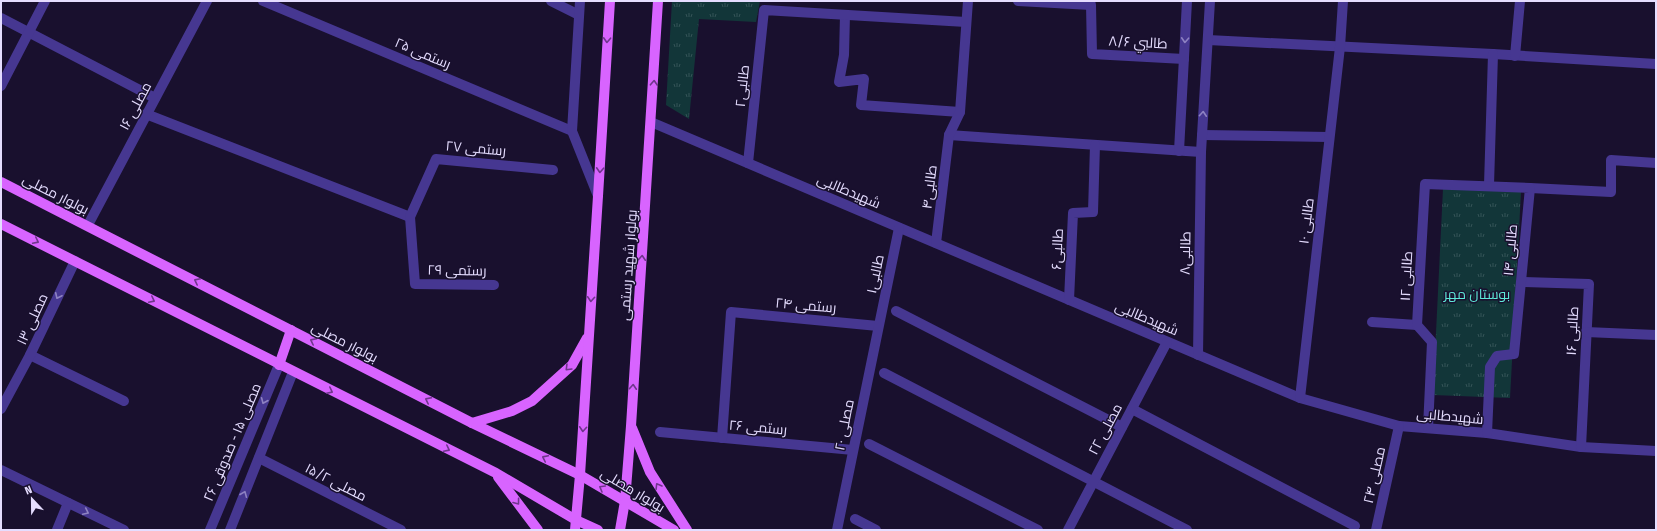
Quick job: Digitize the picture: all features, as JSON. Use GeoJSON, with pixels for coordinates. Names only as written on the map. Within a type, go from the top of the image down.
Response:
{"type":"FeatureCollection","features":[{"type":"Feature","properties":{"kind":"main road"},"geometry":{"type":"LineString","coordinates":[[575,530],[580,475],[610,1]]}},
{"type":"Feature","properties":{"kind":"main road","name":"بولوار شهید رستمی"},"geometry":{"type":"LineString","coordinates":[[620,530],[625,501],[631,426],[658,1]]}},
{"type":"Feature","properties":{"kind":"main road","name":"بولوار مصلی"},"geometry":{"type":"LineString","coordinates":[[1,182],[88,225],[472,423],[580,475],[674,530]]}},
{"type":"Feature","properties":{"kind":"main road"},"geometry":{"type":"LineString","coordinates":[[1,224],[496,473],[576,520],[598,530]]}},
{"type":"Feature","properties":{"kind":"main road"},"geometry":{"type":"LineString","coordinates":[[279,365],[291,330]]}},
{"type":"Feature","properties":{"kind":"main road"},"geometry":{"type":"LineString","coordinates":[[472,423],[512,411],[532,401],[572,365],[589,335]]}},
{"type":"Feature","properties":{"kind":"main road"},"geometry":{"type":"LineString","coordinates":[[631,426],[650,472],[687,530]]}},
{"type":"Feature","properties":{"kind":"main road"},"geometry":{"type":"LineString","coordinates":[[496,473],[538,530]]}},
{"type":"Feature","properties":{"kind":"street"},"geometry":{"type":"LineString","coordinates":[[1,86],[45,1]]}},
{"type":"Feature","properties":{"kind":"street","name":"مصلی ۱۶"},"geometry":{"type":"LineString","coordinates":[[88,225],[207,1]]}},
{"type":"Feature","properties":{"kind":"street","name":"رستمی ۲۵"},"geometry":{"type":"LineString","coordinates":[[263,1],[572,131]]}},
{"type":"Feature","properties":{"kind":"street"},"geometry":{"type":"LineString","coordinates":[[551,1],[579,16]]}},
{"type":"Feature","properties":{"kind":"street"},"geometry":{"type":"LineString","coordinates":[[580,1],[572,131],[598,196]]}},
{"type":"Feature","properties":{"kind":"street"},"geometry":{"type":"LineString","coordinates":[[966,22],[845,15],[844,55],[839,82],[864,79],[861,105],[960,112],[968,1]]}},
{"type":"Feature","properties":{"kind":"street","name":"طالبي ۸/۶"},"geometry":{"type":"LineString","coordinates":[[1018,1],[1091,5],[1092,54],[1184,59]]}},
{"type":"Feature","properties":{"kind":"street"},"geometry":{"type":"LineString","coordinates":[[1179,151],[1187,1]]}},
{"type":"Feature","properties":{"kind":"street","name":"طالبی۸"},"geometry":{"type":"LineString","coordinates":[[1198,355],[1201,152],[1210,1]]}},
{"type":"Feature","properties":{"kind":"street","name":"طالبی ۱۰"},"geometry":{"type":"LineString","coordinates":[[1300,398],[1340,47],[1343,1]]}},
{"type":"Feature","properties":{"kind":"street"},"geometry":{"type":"LineString","coordinates":[[1515,56],[1520,1]]}},
{"type":"Feature","properties":{"kind":"street","name":"طالبی۲"},"geometry":{"type":"LineString","coordinates":[[748,164],[764,10],[845,15]]}},
{"type":"Feature","properties":{"kind":"street"},"geometry":{"type":"LineString","coordinates":[[1,18],[155,98]]}},
{"type":"Feature","properties":{"kind":"street"},"geometry":{"type":"LineString","coordinates":[[1208,40],[1493,54],[1656,64]]}},
{"type":"Feature","properties":{"kind":"street"},"geometry":{"type":"LineString","coordinates":[[1493,54],[1489,185],[1611,192],[1612,160],[1656,163]]}},
{"type":"Feature","properties":{"kind":"street","name":"طالبی۴"},"geometry":{"type":"LineString","coordinates":[[936,243],[949,135],[960,112]]}},
{"type":"Feature","properties":{"kind":"street"},"geometry":{"type":"LineString","coordinates":[[146,114],[410,217]]}},
{"type":"Feature","properties":{"kind":"street","name":"شهیدطالبی"},"geometry":{"type":"LineString","coordinates":[[651,122],[1300,398],[1399,426],[1487,433],[1581,446],[1656,452]]}},
{"type":"Feature","properties":{"kind":"street"},"geometry":{"type":"LineString","coordinates":[[949,135],[1201,152]]}},
{"type":"Feature","properties":{"kind":"street"},"geometry":{"type":"LineString","coordinates":[[1202,135],[1329,137]]}},
{"type":"Feature","properties":{"kind":"street","name":"طالبی۶"},"geometry":{"type":"LineString","coordinates":[[1069,300],[1073,213],[1093,212],[1095,145]]}},
{"type":"Feature","properties":{"kind":"street","name":"رستمی ۲۷"},"geometry":{"type":"LineString","coordinates":[[410,217],[436,159],[553,170]]}},
{"type":"Feature","properties":{"kind":"street","name":"طالبی ۱۲"},"geometry":{"type":"LineString","coordinates":[[1417,325],[1425,184],[1489,185]]}},
{"type":"Feature","properties":{"kind":"street","name":"طالبی ۱۴"},"geometry":{"type":"LineString","coordinates":[[1487,433],[1490,367],[1497,356],[1514,354],[1530,188]]}},
{"type":"Feature","properties":{"kind":"street","name":"رستمی ۲۹"},"geometry":{"type":"LineString","coordinates":[[410,217],[414,284],[494,285]]}},
{"type":"Feature","properties":{"kind":"street","name":"طالبی۱"},"geometry":{"type":"LineString","coordinates":[[878,326],[899,228]]}},
{"type":"Feature","properties":{"kind":"street","name":"مصلی ۱۳"},"geometry":{"type":"LineString","coordinates":[[1,409],[30,355],[75,261]]}},
{"type":"Feature","properties":{"kind":"street","name":"طالبی ۱۶"},"geometry":{"type":"LineString","coordinates":[[1522,282],[1589,284],[1581,446]]}},
{"type":"Feature","properties":{"kind":"street"},"geometry":{"type":"LineString","coordinates":[[896,311],[1122,427]]}},
{"type":"Feature","properties":{"kind":"street","name":"رستمی ۲۴"},"geometry":{"type":"LineString","coordinates":[[722,438],[731,312],[878,326]]}},
{"type":"Feature","properties":{"kind":"street"},"geometry":{"type":"LineString","coordinates":[[1372,322],[1417,325],[1432,342],[1428,428]]}},
{"type":"Feature","properties":{"kind":"street","name":"مصلی ۲۰"},"geometry":{"type":"LineString","coordinates":[[837,530],[878,326]]}},
{"type":"Feature","properties":{"kind":"street"},"geometry":{"type":"LineString","coordinates":[[1586,332],[1656,335]]}},
{"type":"Feature","properties":{"kind":"street","name":"مصلی ۲۲"},"geometry":{"type":"LineString","coordinates":[[1068,530],[1167,342]]}},
{"type":"Feature","properties":{"kind":"street"},"geometry":{"type":"LineString","coordinates":[[30,355],[124,401]]}},
{"type":"Feature","properties":{"kind":"street","name":"مصلی ۱۵ - صدوقی ۲۶"},"geometry":{"type":"LineString","coordinates":[[210,530],[279,365]]}},
{"type":"Feature","properties":{"kind":"street"},"geometry":{"type":"LineString","coordinates":[[230,530],[293,372]]}},
{"type":"Feature","properties":{"kind":"street"},"geometry":{"type":"LineString","coordinates":[[884,373],[1187,530]]}},
{"type":"Feature","properties":{"kind":"street"},"geometry":{"type":"LineString","coordinates":[[1132,409],[1355,526]]}},
{"type":"Feature","properties":{"kind":"street","name":"مصلی ۲۴"},"geometry":{"type":"LineString","coordinates":[[1376,530],[1399,426]]}},
{"type":"Feature","properties":{"kind":"street","name":"رستمی ۲۶"},"geometry":{"type":"LineString","coordinates":[[660,432],[853,450]]}},
{"type":"Feature","properties":{"kind":"street"},"geometry":{"type":"LineString","coordinates":[[869,444],[1038,530]]}},
{"type":"Feature","properties":{"kind":"street","name":"مصلی ۱۵/۲"},"geometry":{"type":"LineString","coordinates":[[259,458],[401,530]]}},
{"type":"Feature","properties":{"kind":"street"},"geometry":{"type":"LineString","coordinates":[[1,470],[118,529]]}},
{"type":"Feature","properties":{"kind":"street"},"geometry":{"type":"LineString","coordinates":[[57,530],[68,504]]}},
{"type":"Feature","properties":{"kind":"street"},"geometry":{"type":"LineString","coordinates":[[855,519],[876,530]]}},
{"type":"Feature","properties":{"kind":"green space"},"geometry":{"type":"Polygon","coordinates":[[[672,1],[760,1],[756,22],[699,19],[689,119],[666,105],[672,1]]]}},
{"type":"Feature","properties":{"kind":"green space","name":"بوستان مهر"},"geometry":{"type":"Polygon","coordinates":[[[1443,189],[1521,192],[1510,398],[1433,395],[1443,189]]]}}]}
